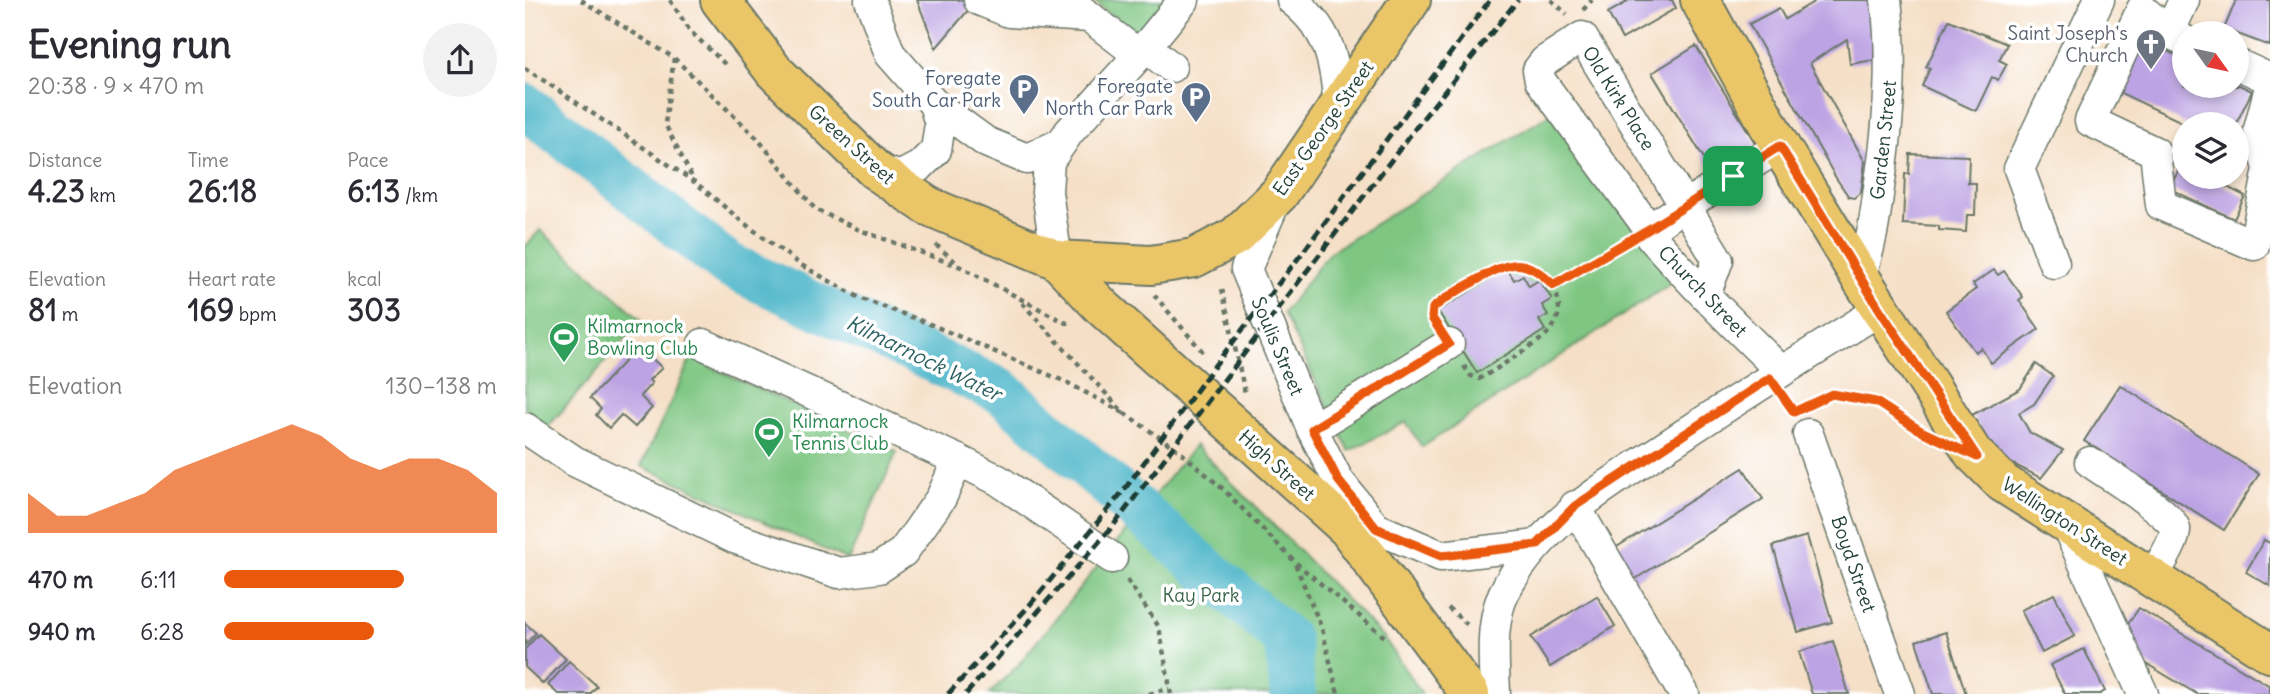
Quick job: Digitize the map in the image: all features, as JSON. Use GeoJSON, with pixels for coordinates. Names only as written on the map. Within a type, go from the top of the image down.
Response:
{"type":"FeatureCollection","features":[{"type":"Feature","properties":{"kind":"main road","name":"Green Street"},"geometry":{"type":"LineString","coordinates":[[720,0],[774,71],[875,170],[928,206],[1057,260]]}},
{"type":"Feature","properties":{"kind":"main road","name":"East George Street"},"geometry":{"type":"LineString","coordinates":[[1057,260],[1151,265],[1194,258],[1236,236],[1279,194],[1412,0]]}},
{"type":"Feature","properties":{"kind":"main road","name":"Wellington Street"},"geometry":{"type":"LineString","coordinates":[[1700,0],[1780,146],[1880,310],[1973,453],[2003,483],[2270,653]]}},
{"type":"Feature","properties":{"kind":"main road","name":"High Street"},"geometry":{"type":"LineString","coordinates":[[1057,260],[1102,307],[1348,529],[1470,694]]}},
{"type":"Feature","properties":{"kind":"street"},"geometry":{"type":"LineString","coordinates":[[870,0],[890,54],[934,104],[986,142],[1027,159],[1058,145]]}},
{"type":"Feature","properties":{"kind":"street"},"geometry":{"type":"LineString","coordinates":[[979,0],[1009,12],[1079,9],[1171,67]]}},
{"type":"Feature","properties":{"kind":"street"},"geometry":{"type":"LineString","coordinates":[[1057,260],[1047,192],[1049,161],[1058,145],[1184,0]]}},
{"type":"Feature","properties":{"kind":"street"},"geometry":{"type":"LineString","coordinates":[[1291,0],[1310,15],[1331,50],[1339,107]]}},
{"type":"Feature","properties":{"kind":"street","name":"Garden Street"},"geometry":{"type":"LineString","coordinates":[[1860,277],[1871,247],[1890,98],[1891,40],[1886,0]]}},
{"type":"Feature","properties":{"kind":"street"},"geometry":{"type":"LineString","coordinates":[[2054,263],[2019,169],[2099,0]]}},
{"type":"Feature","properties":{"kind":"street"},"geometry":{"type":"LineString","coordinates":[[2180,21],[2184,0]]}},
{"type":"Feature","properties":{"kind":"street"},"geometry":{"type":"LineString","coordinates":[[2172,32],[2142,9],[2090,121],[2155,152],[2161,205],[2253,246],[2269,169],[2259,129],[2270,87]]}},
{"type":"Feature","properties":{"kind":"street","name":"Old Kirk Place"},"geometry":{"type":"LineString","coordinates":[[1538,70],[1545,61],[1582,37],[1718,260],[1705,295]]}},
{"type":"Feature","properties":{"kind":"street"},"geometry":{"type":"LineString","coordinates":[[2249,69],[2270,79]]}},
{"type":"Feature","properties":{"kind":"street","name":"Church Street"},"geometry":{"type":"LineString","coordinates":[[1538,70],[1540,80],[1649,229],[1647,232],[1780,371]]}},
{"type":"Feature","properties":{"kind":"street"},"geometry":{"type":"LineString","coordinates":[[875,170],[901,176],[920,166],[936,149],[940,124],[934,104]]}},
{"type":"Feature","properties":{"kind":"street"},"geometry":{"type":"LineString","coordinates":[[1649,229],[1780,146]]}},
{"type":"Feature","properties":{"kind":"street","name":"Soulis Street"},"geometry":{"type":"LineString","coordinates":[[1279,194],[1246,270],[1312,429],[1338,480],[1376,528],[1441,556],[1537,545]]}},
{"type":"Feature","properties":{"kind":"street"},"geometry":{"type":"LineString","coordinates":[[1495,694],[1493,631],[1506,587],[1537,545],[1575,506],[1780,371],[1880,310]]}},
{"type":"Feature","properties":{"kind":"street"},"geometry":{"type":"LineString","coordinates":[[703,344],[997,480],[1112,558]]}},
{"type":"Feature","properties":{"kind":"street"},"geometry":{"type":"LineString","coordinates":[[1312,429],[1449,344]]}},
{"type":"Feature","properties":{"kind":"street"},"geometry":{"type":"LineString","coordinates":[[525,428],[574,461],[734,538],[839,573],[879,568],[904,552],[941,498],[958,460]]}},
{"type":"Feature","properties":{"kind":"street","name":"Boyd Street"},"geometry":{"type":"LineString","coordinates":[[1808,434],[1900,694]]}},
{"type":"Feature","properties":{"kind":"street"},"geometry":{"type":"LineString","coordinates":[[2090,463],[2172,521],[2175,529],[2173,539],[2152,578]]}},
{"type":"Feature","properties":{"kind":"street"},"geometry":{"type":"LineString","coordinates":[[1575,506],[1684,694]]}},
{"type":"Feature","properties":{"kind":"street"},"geometry":{"type":"LineString","coordinates":[[2064,522],[2143,694]]}},
{"type":"Feature","properties":{"kind":"path"},"geometry":{"type":"LineString","coordinates":[[581,0],[674,58],[757,138],[815,209],[857,229],[961,267],[1011,292],[1124,414]]}},
{"type":"Feature","properties":{"kind":"path"},"geometry":{"type":"LineString","coordinates":[[674,58],[665,124],[696,184]]}},
{"type":"Feature","properties":{"kind":"path"},"geometry":{"type":"LineString","coordinates":[[525,68],[696,184],[801,265],[862,299],[925,322],[1066,382],[1124,414],[1178,450],[1223,489],[1294,561],[1390,641]]}},
{"type":"Feature","properties":{"kind":"path"},"geometry":{"type":"LineString","coordinates":[[1553,285],[1649,229]]}},
{"type":"Feature","properties":{"kind":"path"},"geometry":{"type":"LineString","coordinates":[[1501,265],[1524,265],[1541,273],[1553,285],[1559,300],[1558,316],[1549,334],[1479,379],[1471,376],[1432,318],[1433,308],[1501,265]]}},
{"type":"Feature","properties":{"kind":"path"},"geometry":{"type":"LineString","coordinates":[[1220,277],[1248,405]]}},
{"type":"Feature","properties":{"kind":"path"},"geometry":{"type":"LineString","coordinates":[[1018,298],[1066,323],[1079,320],[1102,307]]}},
{"type":"Feature","properties":{"kind":"path"},"geometry":{"type":"LineString","coordinates":[[1808,434],[1794,412],[1832,394],[1876,402],[1921,431]]}},
{"type":"Feature","properties":{"kind":"path"},"geometry":{"type":"LineString","coordinates":[[1112,558],[1159,627],[1170,691],[1149,694]]}},
{"type":"Feature","properties":{"kind":"path"},"geometry":{"type":"LineString","coordinates":[[1294,561],[1322,629],[1338,694]]}},
{"type":"Feature","properties":{"kind":"green space"},"geometry":{"type":"Polygon","coordinates":[[[1093,0],[1169,0],[1137,38],[1093,0]]]}},
{"type":"Feature","properties":{"kind":"green space"},"geometry":{"type":"Polygon","coordinates":[[[1555,111],[1676,280],[1422,447],[1406,422],[1349,451],[1283,313],[1329,253],[1555,111]]]}},
{"type":"Feature","properties":{"kind":"green space","name":"Kilmarnock Bowling Club"},"geometry":{"type":"Polygon","coordinates":[[[540,230],[642,320],[547,428],[525,408],[525,247],[540,230]]]}},
{"type":"Feature","properties":{"kind":"green space","name":"Kilmarnock Tennis Club"},"geometry":{"type":"Polygon","coordinates":[[[691,358],[897,452],[848,560],[641,466],[691,358]]]}},
{"type":"Feature","properties":{"kind":"green space","name":"Kay Park"},"geometry":{"type":"Polygon","coordinates":[[[1195,445],[1384,638],[1422,694],[989,694],[1019,664],[1195,445]]]}},
{"type":"Feature","properties":{"kind":"building"},"geometry":{"type":"Polygon","coordinates":[[[917,0],[977,0],[936,48],[917,0]]]}},
{"type":"Feature","properties":{"kind":"building"},"geometry":{"type":"Polygon","coordinates":[[[1626,0],[1672,0],[1676,8],[1622,39],[1608,13],[1627,2],[1626,0]]]}},
{"type":"Feature","properties":{"kind":"building"},"geometry":{"type":"Polygon","coordinates":[[[1817,0],[1872,0],[1874,60],[1850,64],[1847,39],[1810,63],[1865,162],[1861,192],[1854,198],[1849,197],[1836,178],[1749,24],[1779,8],[1785,19],[1817,0]]]}},
{"type":"Feature","properties":{"kind":"building"},"geometry":{"type":"Polygon","coordinates":[[[2236,0],[2270,0],[2270,46],[2249,38],[2249,21],[2227,21],[2236,0]]]}},
{"type":"Feature","properties":{"kind":"building"},"geometry":{"type":"Polygon","coordinates":[[[1949,20],[2007,44],[1999,60],[2007,64],[1998,80],[1992,77],[1976,111],[1922,86],[1930,68],[1926,67],[1949,20]]]}},
{"type":"Feature","properties":{"kind":"building","name":"Saint Joseph's Church"},"geometry":{"type":"Polygon","coordinates":[[[2135,36],[2172,53],[2172,98],[2249,98],[2242,112],[2172,112],[2172,117],[2110,88],[2135,36]]]}},
{"type":"Feature","properties":{"kind":"building"},"geometry":{"type":"Polygon","coordinates":[[[1696,46],[1757,146],[1713,173],[1652,73],[1696,46]]]}},
{"type":"Feature","properties":{"kind":"building"},"geometry":{"type":"Polygon","coordinates":[[[1910,154],[1969,156],[1968,183],[1976,183],[1975,215],[1967,215],[1966,232],[1939,230],[1939,226],[1903,224],[1905,174],[1909,174],[1910,154]]]}},
{"type":"Feature","properties":{"kind":"building"},"geometry":{"type":"Polygon","coordinates":[[[2172,184],[2172,189],[2231,189],[2245,196],[2234,219],[2170,189],[2172,184]]]}},
{"type":"Feature","properties":{"kind":"building"},"geometry":{"type":"Polygon","coordinates":[[[1507,268],[1514,280],[1523,275],[1529,286],[1539,280],[1552,299],[1542,305],[1548,315],[1539,320],[1545,330],[1477,373],[1438,311],[1507,268]]]}},
{"type":"Feature","properties":{"kind":"building"},"geometry":{"type":"Polygon","coordinates":[[[1994,270],[1998,275],[2004,271],[2023,297],[2019,300],[2039,329],[1991,363],[1981,348],[1975,352],[1946,311],[1976,289],[1973,284],[1994,270]]]}},
{"type":"Feature","properties":{"kind":"building","name":"Kilmarnock Bowling Club"},"geometry":{"type":"Polygon","coordinates":[[[639,346],[662,368],[649,380],[652,383],[640,396],[652,408],[635,427],[621,415],[609,428],[596,415],[601,409],[590,398],[639,346]]]}},
{"type":"Feature","properties":{"kind":"building"},"geometry":{"type":"Polygon","coordinates":[[[2036,364],[2053,376],[2034,404],[2019,413],[2030,433],[2063,450],[2041,478],[1995,455],[1972,415],[2020,389],[2036,364]]]}},
{"type":"Feature","properties":{"kind":"building"},"geometry":{"type":"Polygon","coordinates":[[[2120,385],[2259,474],[2224,530],[2084,441],[2120,385]]]}},
{"type":"Feature","properties":{"kind":"building"},"geometry":{"type":"Polygon","coordinates":[[[1743,468],[1763,499],[1632,581],[1612,550],[1743,468]]]}},
{"type":"Feature","properties":{"kind":"building"},"geometry":{"type":"Polygon","coordinates":[[[1807,536],[1832,622],[1798,632],[1773,546],[1807,536]]]}},
{"type":"Feature","properties":{"kind":"building"},"geometry":{"type":"Polygon","coordinates":[[[2264,540],[2270,543],[2270,586],[2246,572],[2264,540]]]}},
{"type":"Feature","properties":{"kind":"building"},"geometry":{"type":"Polygon","coordinates":[[[2054,594],[2075,636],[2042,653],[2021,610],[2054,594]]]}},
{"type":"Feature","properties":{"kind":"building"},"geometry":{"type":"Polygon","coordinates":[[[1597,596],[1615,626],[1550,667],[1531,637],[1597,596]]]}},
{"type":"Feature","properties":{"kind":"building"},"geometry":{"type":"Polygon","coordinates":[[[2139,608],[2270,686],[2270,694],[2197,694],[2142,661],[2124,630],[2139,608]]]}},
{"type":"Feature","properties":{"kind":"building"},"geometry":{"type":"Polygon","coordinates":[[[525,623],[536,633],[525,645],[525,623]]]}},
{"type":"Feature","properties":{"kind":"building"},"geometry":{"type":"Polygon","coordinates":[[[1946,632],[1966,694],[1933,694],[1916,641],[1946,632]]]}},
{"type":"Feature","properties":{"kind":"building"},"geometry":{"type":"Polygon","coordinates":[[[539,634],[566,659],[543,684],[525,667],[525,649],[539,634]]]}},
{"type":"Feature","properties":{"kind":"building"},"geometry":{"type":"Polygon","coordinates":[[[1833,641],[1849,694],[1812,694],[1799,652],[1833,641]]]}},
{"type":"Feature","properties":{"kind":"building"},"geometry":{"type":"Polygon","coordinates":[[[2084,649],[2105,691],[2100,694],[2065,694],[2050,665],[2084,649]]]}},
{"type":"Feature","properties":{"kind":"building"},"geometry":{"type":"Polygon","coordinates":[[[569,661],[597,686],[590,694],[558,694],[548,685],[569,661]]]}},
{"type":"Feature","properties":{"kind":"waterway","name":"Kilmarnock Water"},"geometry":{"type":"LineString","coordinates":[[525,106],[728,265],[1001,391],[1287,640],[1293,694]]}},
{"type":"Feature","properties":{"kind":"railway"},"geometry":{"type":"LineString","coordinates":[[948,694],[1029,606],[1124,490],[1490,0]]}},
{"type":"Feature","properties":{"kind":"railway"},"geometry":{"type":"LineString","coordinates":[[966,694],[1113,526],[1424,117],[1518,0]]}},
{"type":"Feature","properties":{"kind":"place","name":"Saint Joseph's Church"},"geometry":{"type":"Point","coordinates":[2151,71]}},
{"type":"Feature","properties":{"kind":"place","name":"Foregate South Car Park"},"geometry":{"type":"Point","coordinates":[1024,116]}},
{"type":"Feature","properties":{"kind":"place","name":"Foregate North Car Park"},"geometry":{"type":"Point","coordinates":[1196,124]}},
{"type":"Feature","properties":{"kind":"place","name":"Kilmarnock Bowling Club"},"geometry":{"type":"Point","coordinates":[564,364]}},
{"type":"Feature","properties":{"kind":"place","name":"Kilmarnock Tennis Club"},"geometry":{"type":"Point","coordinates":[769,459]}},
{"type":"Feature","properties":{"kind":"route"},"geometry":{"type":"LineString","coordinates":[[1780,146],[1880,310],[1977,457],[1921,431],[1876,402],[1832,394],[1794,412],[1770,378],[1575,506],[1537,545],[1441,556],[1376,528],[1338,480],[1312,429],[1449,344],[1432,318],[1433,308],[1443,299],[1501,265],[1524,265],[1541,273],[1553,285],[1602,258],[1733,176],[1780,146]]}}]}
